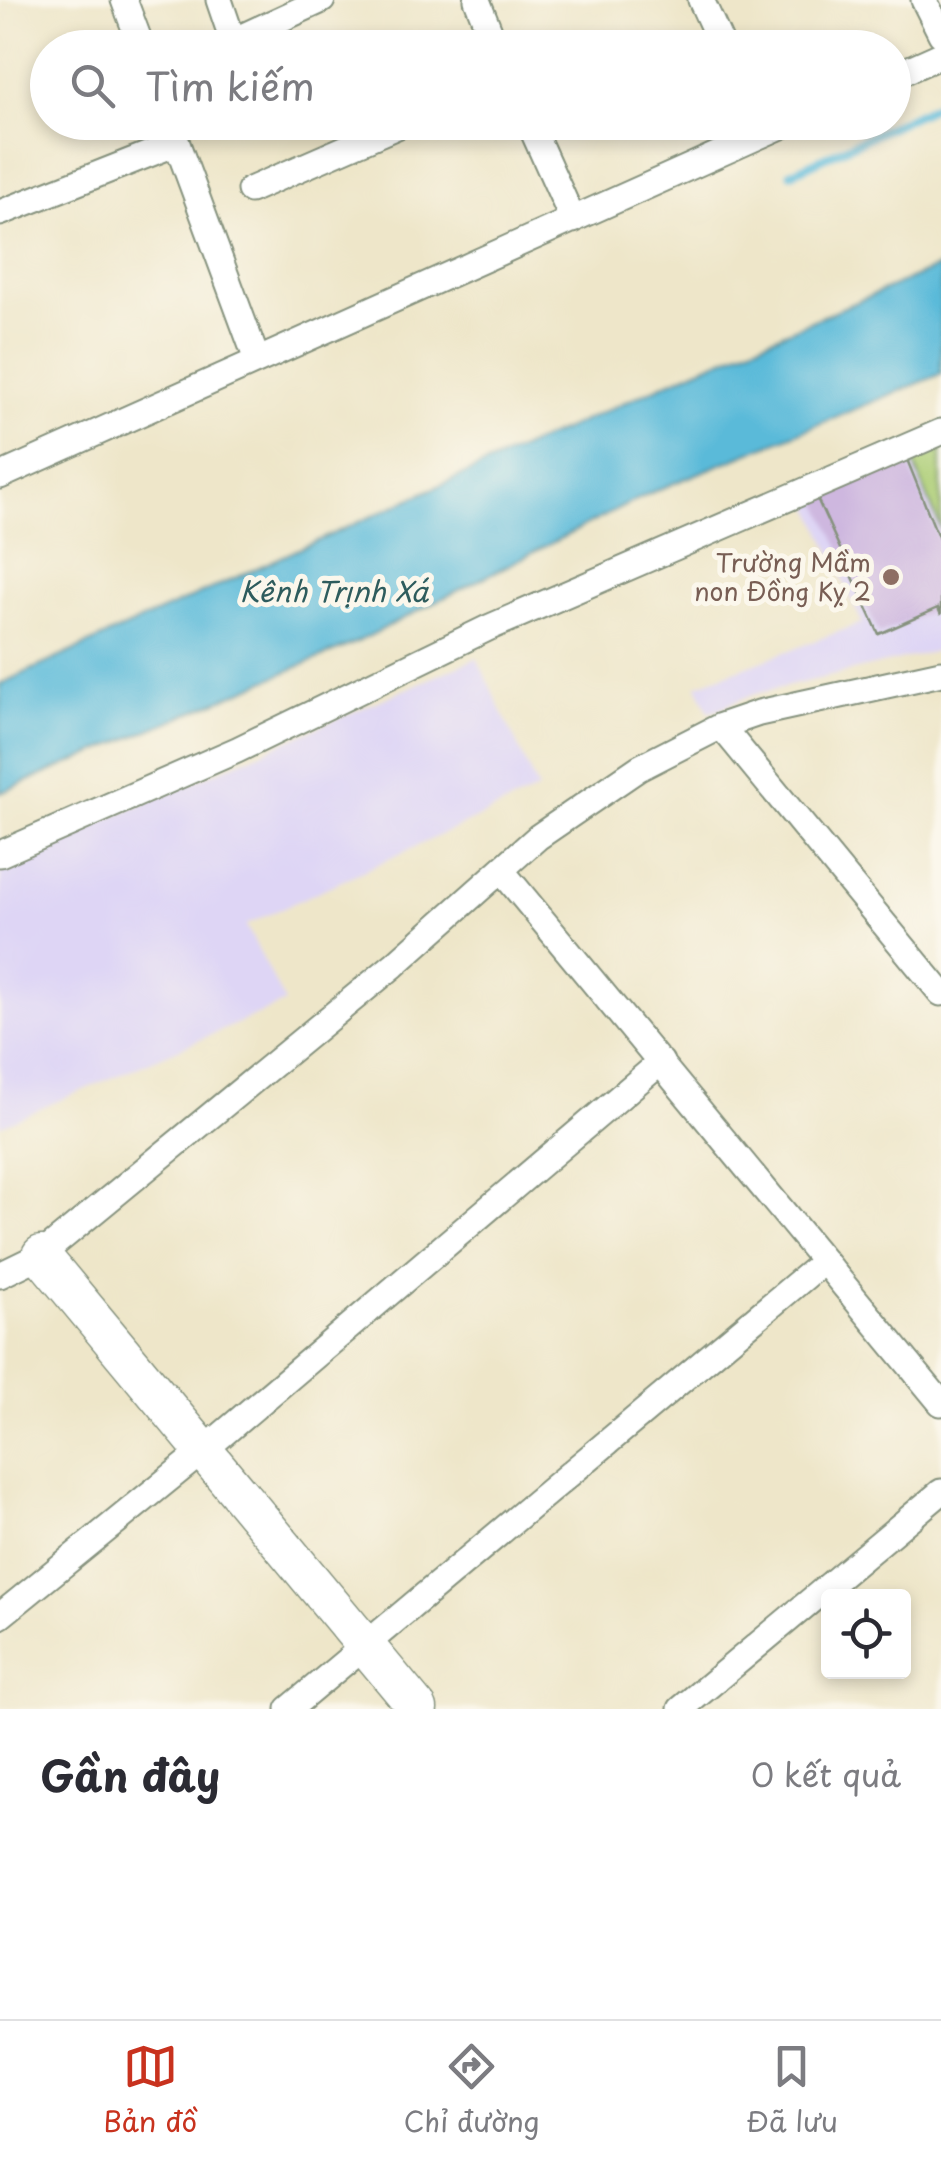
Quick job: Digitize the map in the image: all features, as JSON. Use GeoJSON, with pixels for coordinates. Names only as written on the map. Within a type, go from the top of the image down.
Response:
{"type":"FeatureCollection","features":[{"type":"Feature","properties":{"kind":"street"},"geometry":{"type":"LineString","coordinates":[[124,0],[135,30]]}},
{"type":"Feature","properties":{"kind":"street"},"geometry":{"type":"LineString","coordinates":[[218,0],[229,30]]}},
{"type":"Feature","properties":{"kind":"street"},"geometry":{"type":"LineString","coordinates":[[257,30],[322,0]]}},
{"type":"Feature","properties":{"kind":"street"},"geometry":{"type":"LineString","coordinates":[[477,0],[489,30]]}},
{"type":"Feature","properties":{"kind":"street"},"geometry":{"type":"LineString","coordinates":[[702,0],[716,30]]}},
{"type":"Feature","properties":{"kind":"street"},"geometry":{"type":"LineString","coordinates":[[924,0],[941,34]]}},
{"type":"Feature","properties":{"kind":"street"},"geometry":{"type":"LineString","coordinates":[[911,68],[941,54]]}},
{"type":"Feature","properties":{"kind":"street"},"geometry":{"type":"LineString","coordinates":[[0,213],[158,140]]}},
{"type":"Feature","properties":{"kind":"street"},"geometry":{"type":"LineString","coordinates":[[176,140],[258,360]]}},
{"type":"Feature","properties":{"kind":"street"},"geometry":{"type":"LineString","coordinates":[[250,190],[365,140]]}},
{"type":"Feature","properties":{"kind":"street"},"geometry":{"type":"LineString","coordinates":[[537,140],[573,220]]}},
{"type":"Feature","properties":{"kind":"street"},"geometry":{"type":"LineString","coordinates":[[0,476],[573,220],[736,140]]}},
{"type":"Feature","properties":{"kind":"street"},"geometry":{"type":"LineString","coordinates":[[0,854],[237,750],[488,628],[941,432]]}},
{"type":"Feature","properties":{"kind":"street"},"geometry":{"type":"LineString","coordinates":[[0,1275],[41,1255],[394,966],[538,837],[639,768],[722,726],[759,713],[941,673]]}},
{"type":"Feature","properties":{"kind":"street"},"geometry":{"type":"LineString","coordinates":[[722,726],[941,992]]}},
{"type":"Feature","properties":{"kind":"street"},"geometry":{"type":"LineString","coordinates":[[502,870],[941,1403]]}},
{"type":"Feature","properties":{"kind":"street"},"geometry":{"type":"LineString","coordinates":[[0,1616],[203,1451],[660,1062]]}},
{"type":"Feature","properties":{"kind":"street"},"geometry":{"type":"LineString","coordinates":[[41,1255],[418,1709]]}},
{"type":"Feature","properties":{"kind":"street"},"geometry":{"type":"LineString","coordinates":[[290,1709],[824,1262]]}},
{"type":"Feature","properties":{"kind":"street"},"geometry":{"type":"LineString","coordinates":[[680,1709],[941,1492]]}},
{"type":"Feature","properties":{"kind":"shaded area","name":"Trường Mầm non Đồng Kỵ 2"},"geometry":{"type":"Polygon","coordinates":[[[910,454],[941,530],[941,650],[751,695],[709,713],[697,685],[862,623],[808,500],[910,454]]]}},
{"type":"Feature","properties":{"kind":"shaded area"},"geometry":{"type":"Polygon","coordinates":[[[477,658],[538,790],[246,925],[285,1003],[0,1126],[0,866],[477,658]]]}},
{"type":"Feature","properties":{"kind":"green space"},"geometry":{"type":"Polygon","coordinates":[[[941,442],[941,530],[910,454],[941,442]]]}},
{"type":"Feature","properties":{"kind":"water","name":"Kênh Trịnh Xá"},"geometry":{"type":"Polygon","coordinates":[[[941,266],[941,374],[650,493],[357,642],[0,793],[0,684],[696,370],[941,266]]]}},
{"type":"Feature","properties":{"kind":"building"},"geometry":{"type":"Polygon","coordinates":[[[904,452],[941,544],[941,615],[938,608],[879,634],[815,494],[904,452]]]}},
{"type":"Feature","properties":{"kind":"waterway"},"geometry":{"type":"LineString","coordinates":[[911,117],[941,103]]}},
{"type":"Feature","properties":{"kind":"waterway"},"geometry":{"type":"LineString","coordinates":[[791,173],[862,140]]}},
{"type":"Feature","properties":{"kind":"place","name":"Trường Mầm non Đồng Kỵ 2"},"geometry":{"type":"Point","coordinates":[891,577]}}]}
